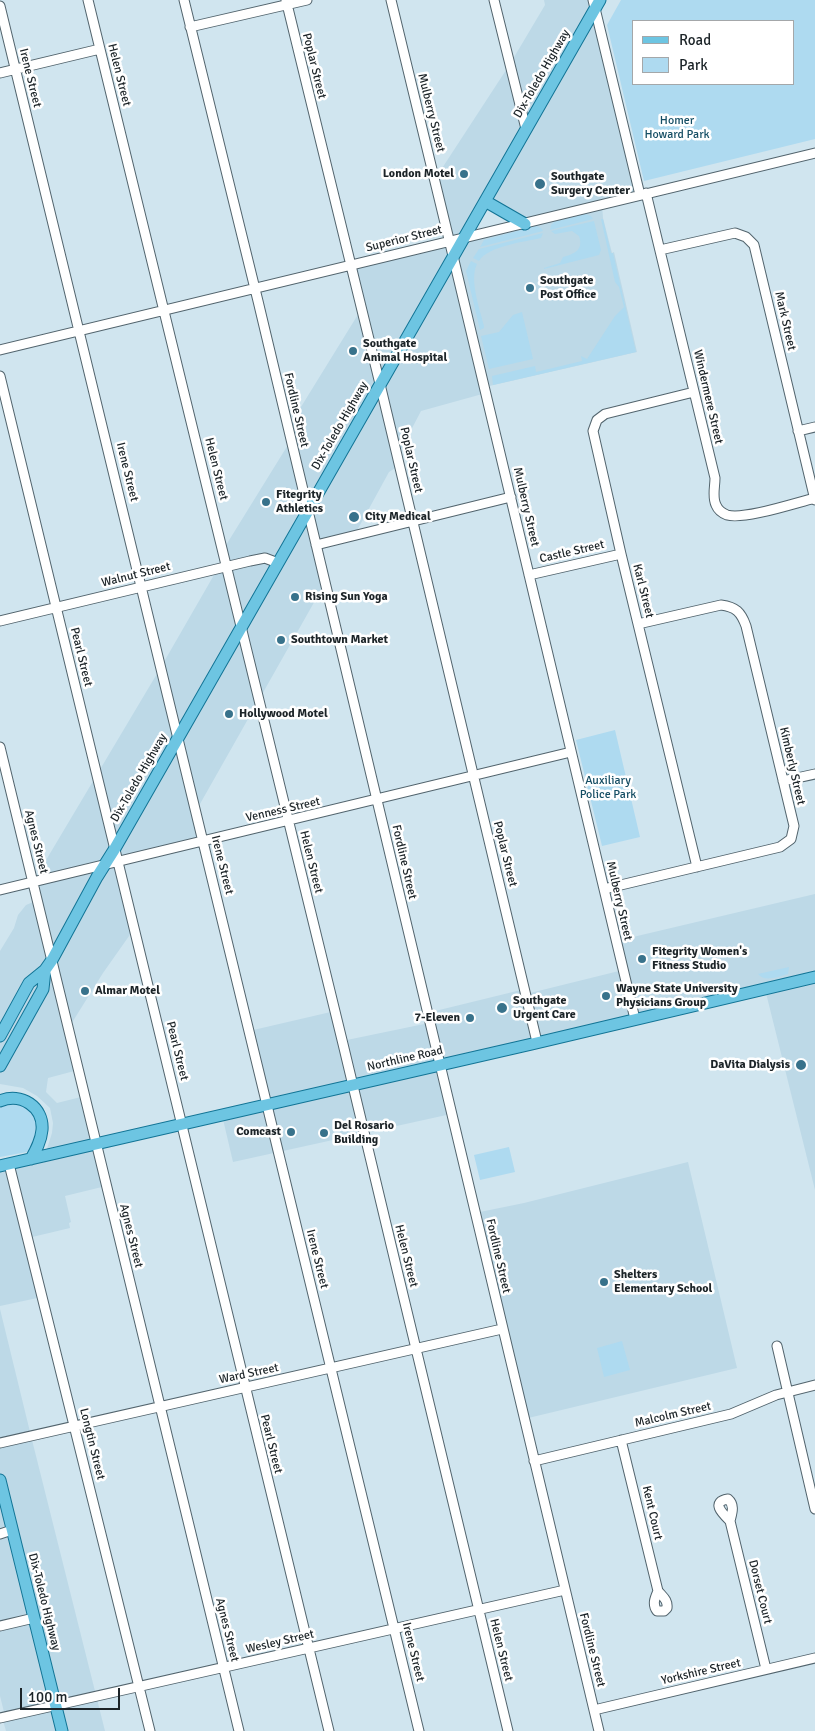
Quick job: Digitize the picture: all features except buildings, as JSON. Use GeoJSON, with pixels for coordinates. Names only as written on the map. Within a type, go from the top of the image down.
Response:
{"type":"FeatureCollection","features":[{"type":"Feature","properties":{"kind":"main road","name":"Dix-Toledo Highway"},"geometry":{"type":"LineString","coordinates":[[0,1066],[42,989],[48,965],[485,201],[596,3]]}},
{"type":"Feature","properties":{"kind":"main road"},"geometry":{"type":"LineString","coordinates":[[485,201],[525,224]]}},
{"type":"Feature","properties":{"kind":"main road","name":"Dix-Toledo Highway"},"geometry":{"type":"LineString","coordinates":[[0,1036],[29,983],[48,965]]}},
{"type":"Feature","properties":{"kind":"main road","name":"Northline Road"},"geometry":{"type":"LineString","coordinates":[[5,1165],[815,977]]}},
{"type":"Feature","properties":{"kind":"main road"},"geometry":{"type":"LineString","coordinates":[[0,1101],[10,1098],[22,1099],[33,1106],[39,1114],[42,1124],[42,1135],[40,1143],[31,1159]]}},
{"type":"Feature","properties":{"kind":"main road","name":"Dix-Toledo Highway"},"geometry":{"type":"LineString","coordinates":[[0,1480],[62,1731]]}},
{"type":"Feature","properties":{"kind":"street","name":"Helen Street"},"geometry":{"type":"LineString","coordinates":[[88,0],[242,626],[508,1731]]}},
{"type":"Feature","properties":{"kind":"street","name":"Fordline Street"},"geometry":{"type":"LineString","coordinates":[[184,0],[308,510],[599,1731]]}},
{"type":"Feature","properties":{"kind":"street"},"geometry":{"type":"LineString","coordinates":[[190,27],[286,2],[307,0]]}},
{"type":"Feature","properties":{"kind":"street","name":"Mulberry Street"},"geometry":{"type":"LineString","coordinates":[[391,0],[635,1019]]}},
{"type":"Feature","properties":{"kind":"street"},"geometry":{"type":"LineString","coordinates":[[494,0],[526,129]]}},
{"type":"Feature","properties":{"kind":"street","name":"Poplar Street"},"geometry":{"type":"LineString","coordinates":[[286,2],[380,384],[537,1042]]}},
{"type":"Feature","properties":{"kind":"street","name":"Windermere Street"},"geometry":{"type":"LineString","coordinates":[[596,3],[643,194],[660,250],[715,478],[714,501],[721,512],[729,516],[738,516],[815,499]]}},
{"type":"Feature","properties":{"kind":"street","name":"Irene Street"},"geometry":{"type":"LineString","coordinates":[[0,6],[419,1731]]}},
{"type":"Feature","properties":{"kind":"street"},"geometry":{"type":"LineString","coordinates":[[0,73],[100,49]]}},
{"type":"Feature","properties":{"kind":"street","name":"Superior Street"},"geometry":{"type":"LineString","coordinates":[[0,350],[815,153]]}},
{"type":"Feature","properties":{"kind":"street","name":"Mark Street"},"geometry":{"type":"LineString","coordinates":[[660,250],[730,234],[740,234],[750,241],[755,250],[815,499]]}},
{"type":"Feature","properties":{"kind":"street","name":"Pearl Street"},"geometry":{"type":"LineString","coordinates":[[0,376],[244,1388],[329,1731]]}},
{"type":"Feature","properties":{"kind":"street","name":"Karl Street"},"geometry":{"type":"LineString","coordinates":[[694,392],[606,414],[599,418],[596,423],[594,436],[697,867]]}},
{"type":"Feature","properties":{"kind":"street"},"geometry":{"type":"LineString","coordinates":[[798,431],[815,427]]}},
{"type":"Feature","properties":{"kind":"street"},"geometry":{"type":"LineString","coordinates":[[316,545],[511,497]]}},
{"type":"Feature","properties":{"kind":"street","name":"Castle Street"},"geometry":{"type":"LineString","coordinates":[[529,575],[621,554]]}},
{"type":"Feature","properties":{"kind":"street","name":"Walnut Street"},"geometry":{"type":"LineString","coordinates":[[0,621],[265,558],[278,563]]}},
{"type":"Feature","properties":{"kind":"street","name":"Kimberly Street"},"geometry":{"type":"LineString","coordinates":[[604,889],[780,847],[788,842],[793,835],[794,826],[746,626],[741,614],[731,606],[721,605],[638,624]]}},
{"type":"Feature","properties":{"kind":"street","name":"Agnes Street"},"geometry":{"type":"LineString","coordinates":[[0,747],[33,882],[48,965],[96,1144],[239,1731]]}},
{"type":"Feature","properties":{"kind":"street","name":"Venness Street"},"geometry":{"type":"LineString","coordinates":[[0,890],[571,752]]}},
{"type":"Feature","properties":{"kind":"street"},"geometry":{"type":"LineString","coordinates":[[783,781],[815,774]]}},
{"type":"Feature","properties":{"kind":"street","name":"Longtin Street"},"geometry":{"type":"LineString","coordinates":[[5,1165],[74,1426],[150,1731]]}},
{"type":"Feature","properties":{"kind":"street","name":"Ward Street"},"geometry":{"type":"LineString","coordinates":[[0,1443],[502,1329]]}},
{"type":"Feature","properties":{"kind":"street"},"geometry":{"type":"LineString","coordinates":[[777,1346],[815,1509]]}},
{"type":"Feature","properties":{"kind":"street","name":"Malcolm Street"},"geometry":{"type":"LineString","coordinates":[[534,1461],[731,1414],[776,1395],[815,1385]]}},
{"type":"Feature","properties":{"kind":"street","name":"Kent Court"},"geometry":{"type":"LineString","coordinates":[[621,1440],[658,1591]]}},
{"type":"Feature","properties":{"kind":"street","name":"Dorset Court"},"geometry":{"type":"LineString","coordinates":[[730,1521],[766,1669]]}},
{"type":"Feature","properties":{"kind":"street"},"geometry":{"type":"LineString","coordinates":[[0,1534],[12,1530]]}},
{"type":"Feature","properties":{"kind":"street","name":"Wesley Street"},"geometry":{"type":"LineString","coordinates":[[0,1718],[564,1590]]}},
{"type":"Feature","properties":{"kind":"street"},"geometry":{"type":"LineString","coordinates":[[0,1626],[34,1618]]}},
{"type":"Feature","properties":{"kind":"street","name":"Yorkshire Street"},"geometry":{"type":"LineString","coordinates":[[594,1710],[815,1658]]}},
{"type":"Feature","properties":{"kind":"shaded area"},"geometry":{"type":"Polygon","coordinates":[[[544,0],[600,0],[595,9],[640,195],[602,204],[603,218],[612,253],[614,252],[637,352],[485,387],[486,393],[421,411],[398,455],[400,465],[389,472],[354,536],[316,545],[325,583],[196,811],[204,841],[117,862],[134,929],[103,973],[68,1029],[78,1070],[48,1078],[46,1092],[57,1103],[85,1096],[106,1186],[65,1196],[71,1222],[69,1223],[70,1228],[28,1238],[42,1297],[0,1306],[0,1166],[45,1155],[53,1123],[50,1108],[37,1096],[23,1088],[0,1084],[0,951],[14,928],[18,915],[26,905],[38,900],[33,882],[218,568],[227,566],[223,550],[291,440],[288,428],[362,308],[351,266],[449,241],[435,179],[510,64],[545,5],[544,0]],[[485,201],[465,237],[524,224],[485,201]]]}},
{"type":"Feature","properties":{"kind":"shaded area"},"geometry":{"type":"Polygon","coordinates":[[[815,894],[815,1190],[765,989],[440,1065],[451,1114],[233,1162],[222,1115],[267,1104],[249,1031],[335,1011],[342,1041],[429,1023],[427,1013],[525,989],[526,994],[623,970],[616,941],[815,894]]]}},
{"type":"Feature","properties":{"kind":"shaded area","name":"Shelters Elementary School"},"geometry":{"type":"Polygon","coordinates":[[[688,1162],[737,1368],[524,1419],[475,1213],[524,1203],[688,1162]]]}},
{"type":"Feature","properties":{"kind":"shaded area"},"geometry":{"type":"Polygon","coordinates":[[[0,1309],[105,1731],[6,1731],[2,1717],[5,1716],[0,1696],[0,1309]]]}},
{"type":"Feature","properties":{"kind":"green space","name":"Homer Howard Park"},"geometry":{"type":"Polygon","coordinates":[[[621,0],[815,0],[815,139],[644,181],[607,25],[621,0]]]}},
{"type":"Feature","properties":{"kind":"green space"},"geometry":{"type":"Polygon","coordinates":[[[585,214],[593,219],[550,230],[554,222],[585,214]]]}},
{"type":"Feature","properties":{"kind":"green space"},"geometry":{"type":"Polygon","coordinates":[[[601,219],[603,219],[611,253],[613,253],[636,352],[493,385],[492,376],[535,366],[536,372],[582,361],[581,356],[587,359],[615,316],[624,307],[619,287],[615,282],[601,219]]]}},
{"type":"Feature","properties":{"kind":"green space"},"geometry":{"type":"Polygon","coordinates":[[[594,221],[601,250],[599,255],[544,269],[560,263],[563,257],[577,251],[580,245],[579,236],[572,231],[555,234],[551,231],[594,221]]]}},
{"type":"Feature","properties":{"kind":"green space"},"geometry":{"type":"Polygon","coordinates":[[[536,226],[543,231],[480,247],[484,240],[536,226]]]}},
{"type":"Feature","properties":{"kind":"green space"},"geometry":{"type":"Polygon","coordinates":[[[543,233],[541,238],[498,248],[479,261],[473,258],[479,249],[543,233]]]}},
{"type":"Feature","properties":{"kind":"green space"},"geometry":{"type":"Polygon","coordinates":[[[471,261],[477,264],[474,278],[484,326],[480,330],[466,271],[471,261]]]}},
{"type":"Feature","properties":{"kind":"green space"},"geometry":{"type":"Polygon","coordinates":[[[522,312],[533,359],[489,369],[481,336],[499,332],[513,315],[522,312]]]}},
{"type":"Feature","properties":{"kind":"green space","name":"Auxiliary Police Park"},"geometry":{"type":"Polygon","coordinates":[[[615,730],[640,837],[602,846],[576,740],[615,730]]]}},
{"type":"Feature","properties":{"kind":"green space"},"geometry":{"type":"Polygon","coordinates":[[[789,967],[788,974],[776,977],[764,978],[758,974],[789,967]]]}},
{"type":"Feature","properties":{"kind":"green space"},"geometry":{"type":"Polygon","coordinates":[[[16,1103],[27,1106],[40,1125],[34,1146],[27,1152],[0,1157],[0,1108],[7,1104],[16,1103]]]}},
{"type":"Feature","properties":{"kind":"green space"},"geometry":{"type":"Polygon","coordinates":[[[509,1147],[515,1172],[480,1180],[474,1155],[509,1147]]]}},
{"type":"Feature","properties":{"kind":"green space"},"geometry":{"type":"Polygon","coordinates":[[[622,1341],[630,1370],[604,1377],[597,1348],[622,1341]]]}},
{"type":"Feature","properties":{"kind":"place","name":"London Motel"},"geometry":{"type":"Point","coordinates":[464,174]}},
{"type":"Feature","properties":{"kind":"place","name":"Southgate Surgery Center"},"geometry":{"type":"Point","coordinates":[540,184]}},
{"type":"Feature","properties":{"kind":"place","name":"Southgate Post Office"},"geometry":{"type":"Point","coordinates":[530,288]}},
{"type":"Feature","properties":{"kind":"place","name":"Southgate Animal Hospital"},"geometry":{"type":"Point","coordinates":[353,351]}},
{"type":"Feature","properties":{"kind":"place","name":"Fitegrity Athletics"},"geometry":{"type":"Point","coordinates":[266,502]}},
{"type":"Feature","properties":{"kind":"place","name":"City Medical"},"geometry":{"type":"Point","coordinates":[354,517]}},
{"type":"Feature","properties":{"kind":"place","name":"Rising Sun Yoga"},"geometry":{"type":"Point","coordinates":[295,597]}},
{"type":"Feature","properties":{"kind":"place","name":"Southtown Market"},"geometry":{"type":"Point","coordinates":[281,640]}},
{"type":"Feature","properties":{"kind":"place","name":"Hollywood Motel"},"geometry":{"type":"Point","coordinates":[229,714]}},
{"type":"Feature","properties":{"kind":"place","name":"Fitegrity Women's Fitness Studio"},"geometry":{"type":"Point","coordinates":[642,959]}},
{"type":"Feature","properties":{"kind":"place","name":"Almar Motel"},"geometry":{"type":"Point","coordinates":[85,991]}},
{"type":"Feature","properties":{"kind":"place","name":"Wayne State University Physicians Group"},"geometry":{"type":"Point","coordinates":[606,996]}},
{"type":"Feature","properties":{"kind":"place","name":"Southgate Urgent Care"},"geometry":{"type":"Point","coordinates":[502,1008]}},
{"type":"Feature","properties":{"kind":"place","name":"7-Eleven"},"geometry":{"type":"Point","coordinates":[470,1018]}},
{"type":"Feature","properties":{"kind":"place","name":"DaVita Dialysis"},"geometry":{"type":"Point","coordinates":[801,1065]}},
{"type":"Feature","properties":{"kind":"place","name":"Comcast"},"geometry":{"type":"Point","coordinates":[291,1132]}},
{"type":"Feature","properties":{"kind":"place","name":"Del Rosario Building"},"geometry":{"type":"Point","coordinates":[324,1133]}},
{"type":"Feature","properties":{"kind":"place","name":"Shelters Elementary School"},"geometry":{"type":"Point","coordinates":[604,1282]}}]}
